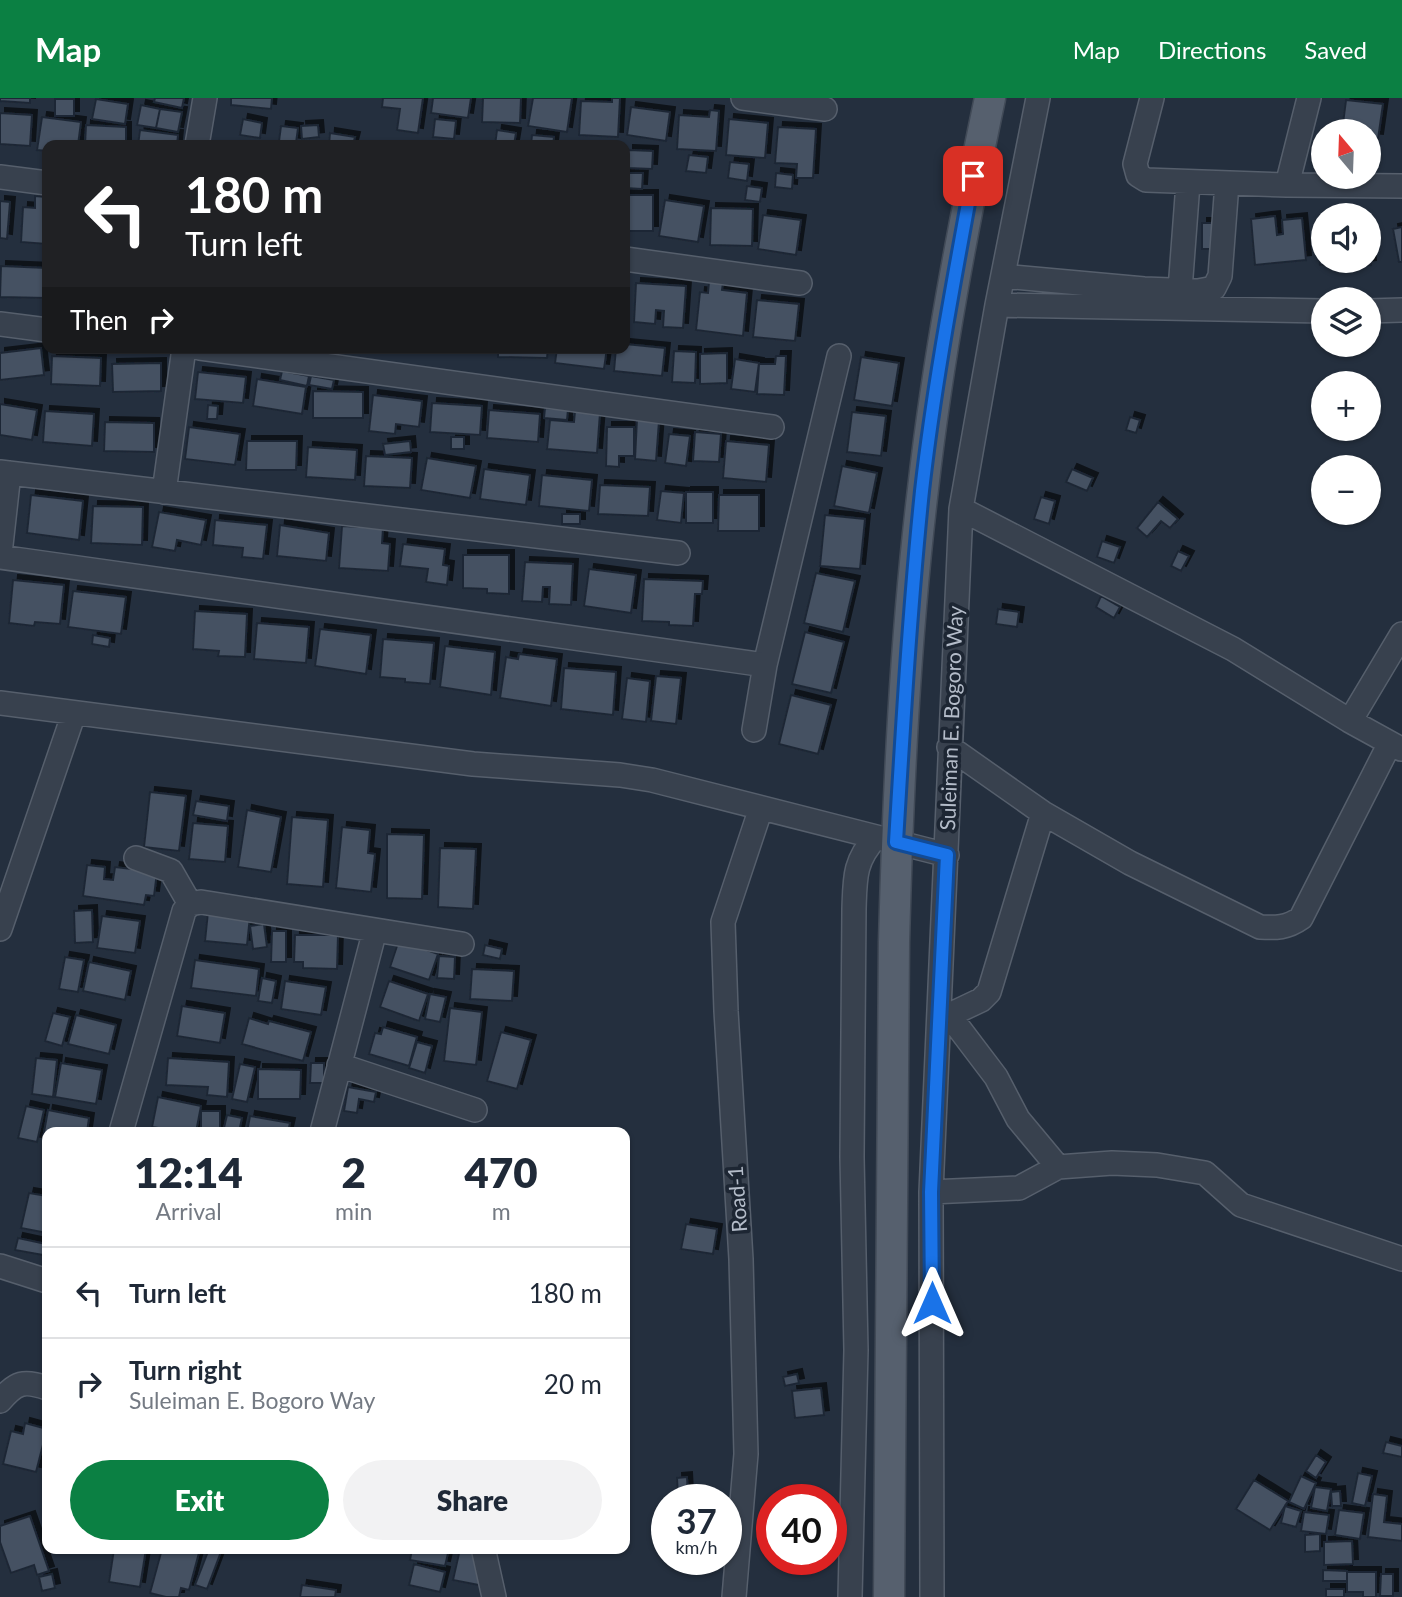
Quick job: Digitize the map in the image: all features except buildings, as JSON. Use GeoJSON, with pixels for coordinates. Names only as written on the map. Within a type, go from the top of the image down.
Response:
{"type":"FeatureCollection","features":[{"type":"Feature","properties":{"kind":"main road"},"geometry":{"type":"LineString","coordinates":[[888,1597],[886,839],[923,489],[943,338],[990,98]]}},
{"type":"Feature","properties":{"kind":"street"},"geometry":{"type":"LineString","coordinates":[[198,140],[205,98]]}},
{"type":"Feature","properties":{"kind":"street"},"geometry":{"type":"LineString","coordinates":[[743,98],[825,109]]}},
{"type":"Feature","properties":{"kind":"street","name":"Suleiman E. Bogoro Way"},"geometry":{"type":"LineString","coordinates":[[932,1597],[931,1192],[944,1018],[949,747],[961,509],[997,304],[1038,98]]}},
{"type":"Feature","properties":{"kind":"street"},"geometry":{"type":"LineString","coordinates":[[1152,98],[1135,164],[1138,175],[1146,180],[1287,186],[1402,186]]}},
{"type":"Feature","properties":{"kind":"street"},"geometry":{"type":"LineString","coordinates":[[1287,186],[1309,98]]}},
{"type":"Feature","properties":{"kind":"street"},"geometry":{"type":"LineString","coordinates":[[0,177],[42,182]]}},
{"type":"Feature","properties":{"kind":"street"},"geometry":{"type":"LineString","coordinates":[[1180,289],[1188,183]]}},
{"type":"Feature","properties":{"kind":"street"},"geometry":{"type":"LineString","coordinates":[[1003,276],[1063,284],[1198,291],[1214,288],[1220,276],[1227,183]]}},
{"type":"Feature","properties":{"kind":"street"},"geometry":{"type":"LineString","coordinates":[[630,260],[800,284]]}},
{"type":"Feature","properties":{"kind":"street"},"geometry":{"type":"LineString","coordinates":[[997,304],[1311,311]]}},
{"type":"Feature","properties":{"kind":"street"},"geometry":{"type":"LineString","coordinates":[[1381,311],[1402,310]]}},
{"type":"Feature","properties":{"kind":"street"},"geometry":{"type":"LineString","coordinates":[[0,324],[42,329]]}},
{"type":"Feature","properties":{"kind":"street"},"geometry":{"type":"LineString","coordinates":[[164,492],[183,354]]}},
{"type":"Feature","properties":{"kind":"street"},"geometry":{"type":"LineString","coordinates":[[295,354],[358,358],[772,427]]}},
{"type":"Feature","properties":{"kind":"street"},"geometry":{"type":"LineString","coordinates":[[754,730],[765,665],[839,356]]}},
{"type":"Feature","properties":{"kind":"street"},"geometry":{"type":"LineString","coordinates":[[678,553],[4,473],[0,556],[765,665]]}},
{"type":"Feature","properties":{"kind":"street"},"geometry":{"type":"LineString","coordinates":[[949,747],[1043,813],[1130,863],[1260,927],[1278,928],[1301,918],[1396,746],[1233,649],[961,509]]}},
{"type":"Feature","properties":{"kind":"street"},"geometry":{"type":"LineString","coordinates":[[1350,721],[1402,634]]}},
{"type":"Feature","properties":{"kind":"street"},"geometry":{"type":"LineString","coordinates":[[0,703],[473,765],[620,775],[652,780],[947,855]]}},
{"type":"Feature","properties":{"kind":"street"},"geometry":{"type":"LineString","coordinates":[[0,929],[74,713]]}},
{"type":"Feature","properties":{"kind":"street","name":"Road-1"},"geometry":{"type":"LineString","coordinates":[[734,1597],[746,1454],[741,1259],[723,922],[761,808]]}},
{"type":"Feature","properties":{"kind":"street"},"geometry":{"type":"LineString","coordinates":[[1043,813],[989,992],[981,1000],[944,1018],[996,1077],[1018,1119],[1058,1167]]}},
{"type":"Feature","properties":{"kind":"street"},"geometry":{"type":"LineString","coordinates":[[850,1597],[856,1350],[852,1157],[854,909],[856,869],[869,845],[886,839]]}},
{"type":"Feature","properties":{"kind":"street"},"geometry":{"type":"LineString","coordinates":[[136,858],[171,871],[190,904]]}},
{"type":"Feature","properties":{"kind":"street"},"geometry":{"type":"LineString","coordinates":[[122,1127],[184,911],[190,904],[201,902],[462,944]]}},
{"type":"Feature","properties":{"kind":"street"},"geometry":{"type":"LineString","coordinates":[[323,1127],[374,930]]}},
{"type":"Feature","properties":{"kind":"street"},"geometry":{"type":"LineString","coordinates":[[339,1065],[475,1110]]}},
{"type":"Feature","properties":{"kind":"street"},"geometry":{"type":"LineString","coordinates":[[931,1192],[1019,1188],[1058,1167],[1112,1163],[1157,1165],[1205,1173],[1241,1205],[1402,1259]]}},
{"type":"Feature","properties":{"kind":"street"},"geometry":{"type":"LineString","coordinates":[[0,1266],[42,1279]]}},
{"type":"Feature","properties":{"kind":"street"},"geometry":{"type":"LineString","coordinates":[[0,1401],[12,1387],[25,1383],[42,1387]]}},
{"type":"Feature","properties":{"kind":"street"},"geometry":{"type":"LineString","coordinates":[[484,1554],[494,1597]]}},
{"type":"Feature","properties":{"kind":"route"},"geometry":{"type":"LineString","coordinates":[[932,1303],[931,1192],[947,855],[896,842],[909,634],[923,489],[943,338],[973,176]]}}]}
